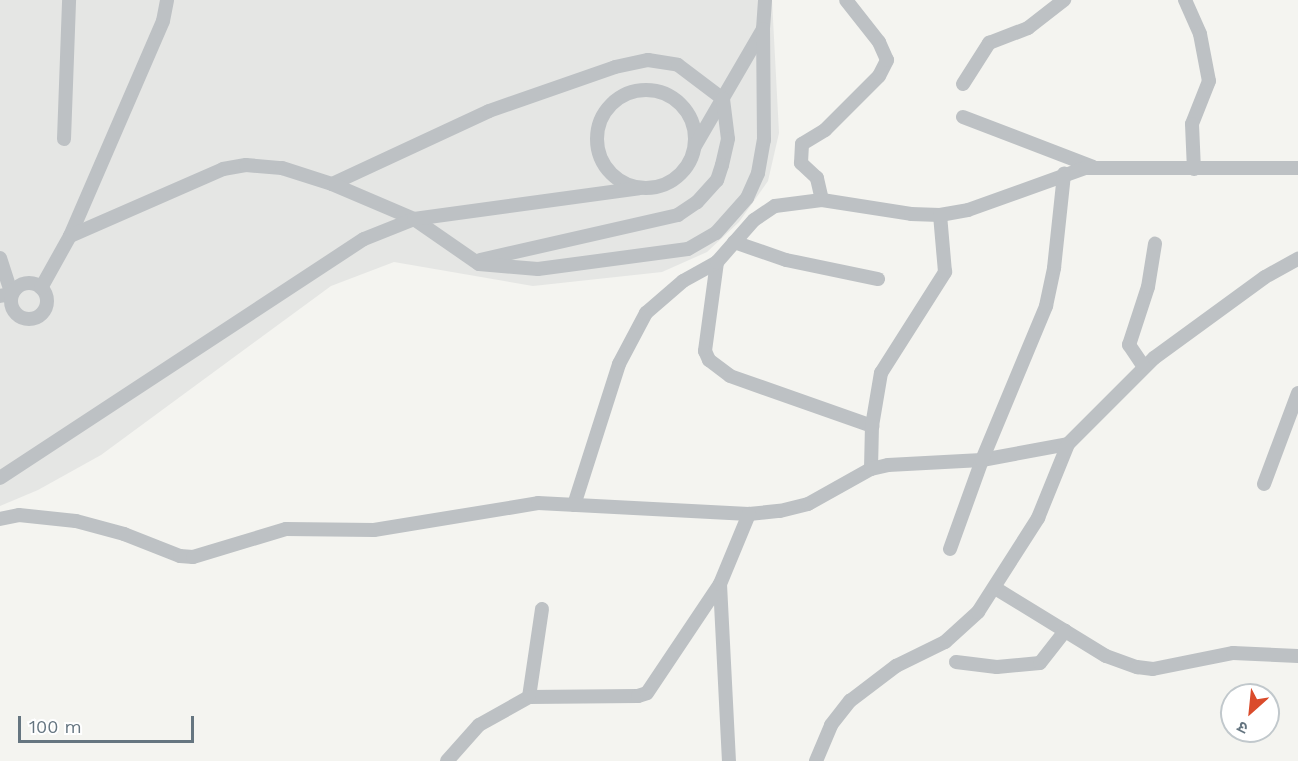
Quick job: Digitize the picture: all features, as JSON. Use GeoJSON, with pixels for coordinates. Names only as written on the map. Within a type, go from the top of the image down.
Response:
{"type":"FeatureCollection","features":[{"type":"Feature","properties":{"kind":"street"},"geometry":{"type":"LineString","coordinates":[[64,139],[69,0]]}},
{"type":"Feature","properties":{"kind":"street"},"geometry":{"type":"LineString","coordinates":[[0,258],[6,295],[16,313],[29,318],[45,307],[41,288],[70,236],[163,21],[167,0]]}},
{"type":"Feature","properties":{"kind":"street"},"geometry":{"type":"LineString","coordinates":[[70,236],[223,169],[282,168],[332,184],[414,219],[476,261],[538,269],[688,249],[716,233],[747,198],[762,158],[765,0]]}},
{"type":"Feature","properties":{"kind":"street"},"geometry":{"type":"LineString","coordinates":[[822,200],[818,178],[801,163],[802,144],[825,130],[879,76],[887,60],[879,42],[846,0]]}},
{"type":"Feature","properties":{"kind":"street"},"geometry":{"type":"LineString","coordinates":[[963,84],[989,44],[1028,28],[1064,0]]}},
{"type":"Feature","properties":{"kind":"street"},"geometry":{"type":"LineString","coordinates":[[1185,0],[1200,34],[1209,81],[1192,124],[1194,169]]}},
{"type":"Feature","properties":{"kind":"street"},"geometry":{"type":"LineString","coordinates":[[0,478],[364,239],[414,219],[658,186],[676,178],[688,164],[695,146],[763,29]]}},
{"type":"Feature","properties":{"kind":"street"},"geometry":{"type":"LineString","coordinates":[[332,184],[489,111],[615,67],[648,60],[678,65],[723,99],[728,140],[722,165],[717,180],[697,202],[678,214],[476,261]]}},
{"type":"Feature","properties":{"kind":"street"},"geometry":{"type":"LineString","coordinates":[[639,188],[621,181],[606,168],[598,151],[597,132],[604,114],[616,99],[634,91],[653,90],[671,97],[686,109],[694,127],[695,146]]}},
{"type":"Feature","properties":{"kind":"street"},"geometry":{"type":"LineString","coordinates":[[963,117],[1093,167]]}},
{"type":"Feature","properties":{"kind":"street"},"geometry":{"type":"LineString","coordinates":[[574,505],[630,339],[665,295],[717,262],[754,220],[775,206],[822,200],[911,214],[940,215],[968,210],[1064,174],[1093,167],[1298,168]]}},
{"type":"Feature","properties":{"kind":"street"},"geometry":{"type":"LineString","coordinates":[[950,549],[982,460],[1046,306],[1054,268],[1064,174]]}},
{"type":"Feature","properties":{"kind":"street"},"geometry":{"type":"LineString","coordinates":[[871,469],[876,388],[886,361],[945,272],[940,215]]}},
{"type":"Feature","properties":{"kind":"street"},"geometry":{"type":"LineString","coordinates":[[734,242],[786,260],[878,279]]}},
{"type":"Feature","properties":{"kind":"street"},"geometry":{"type":"LineString","coordinates":[[1144,367],[1129,345],[1148,287],[1155,244]]}},
{"type":"Feature","properties":{"kind":"street"},"geometry":{"type":"LineString","coordinates":[[816,761],[831,725],[850,701],[896,666],[945,642],[964,627],[995,588],[1038,519],[1068,444],[1144,367],[1265,277],[1298,259]]}},
{"type":"Feature","properties":{"kind":"street"},"geometry":{"type":"LineString","coordinates":[[717,262],[705,351],[709,360],[730,376],[872,426]]}},
{"type":"Feature","properties":{"kind":"street"},"geometry":{"type":"LineString","coordinates":[[6,295],[29,283],[41,288]]}},
{"type":"Feature","properties":{"kind":"street"},"geometry":{"type":"LineString","coordinates":[[1263,484],[1298,393]]}},
{"type":"Feature","properties":{"kind":"street"},"geometry":{"type":"LineString","coordinates":[[0,519],[19,515],[76,521],[124,534],[180,556],[193,557],[286,529],[374,530],[510,506],[574,505],[749,514],[808,504],[871,469],[982,460],[1068,444]]}},
{"type":"Feature","properties":{"kind":"street"},"geometry":{"type":"LineString","coordinates":[[447,761],[480,725],[529,697],[638,696],[647,693],[720,584],[749,514]]}},
{"type":"Feature","properties":{"kind":"street"},"geometry":{"type":"LineString","coordinates":[[720,584],[729,761]]}},
{"type":"Feature","properties":{"kind":"street"},"geometry":{"type":"LineString","coordinates":[[995,588],[1121,663],[1153,669],[1233,653],[1298,656]]}},
{"type":"Feature","properties":{"kind":"street"},"geometry":{"type":"LineString","coordinates":[[529,697],[542,609]]}},
{"type":"Feature","properties":{"kind":"street"},"geometry":{"type":"LineString","coordinates":[[956,662],[997,667],[1040,663],[1065,631]]}},
{"type":"Feature","properties":{"kind":"shaded area"},"geometry":{"type":"Polygon","coordinates":[[[0,0],[772,0],[779,133],[768,181],[739,222],[707,252],[662,272],[533,286],[394,262],[331,286],[101,455],[38,490],[0,506],[0,0]]]}}]}
